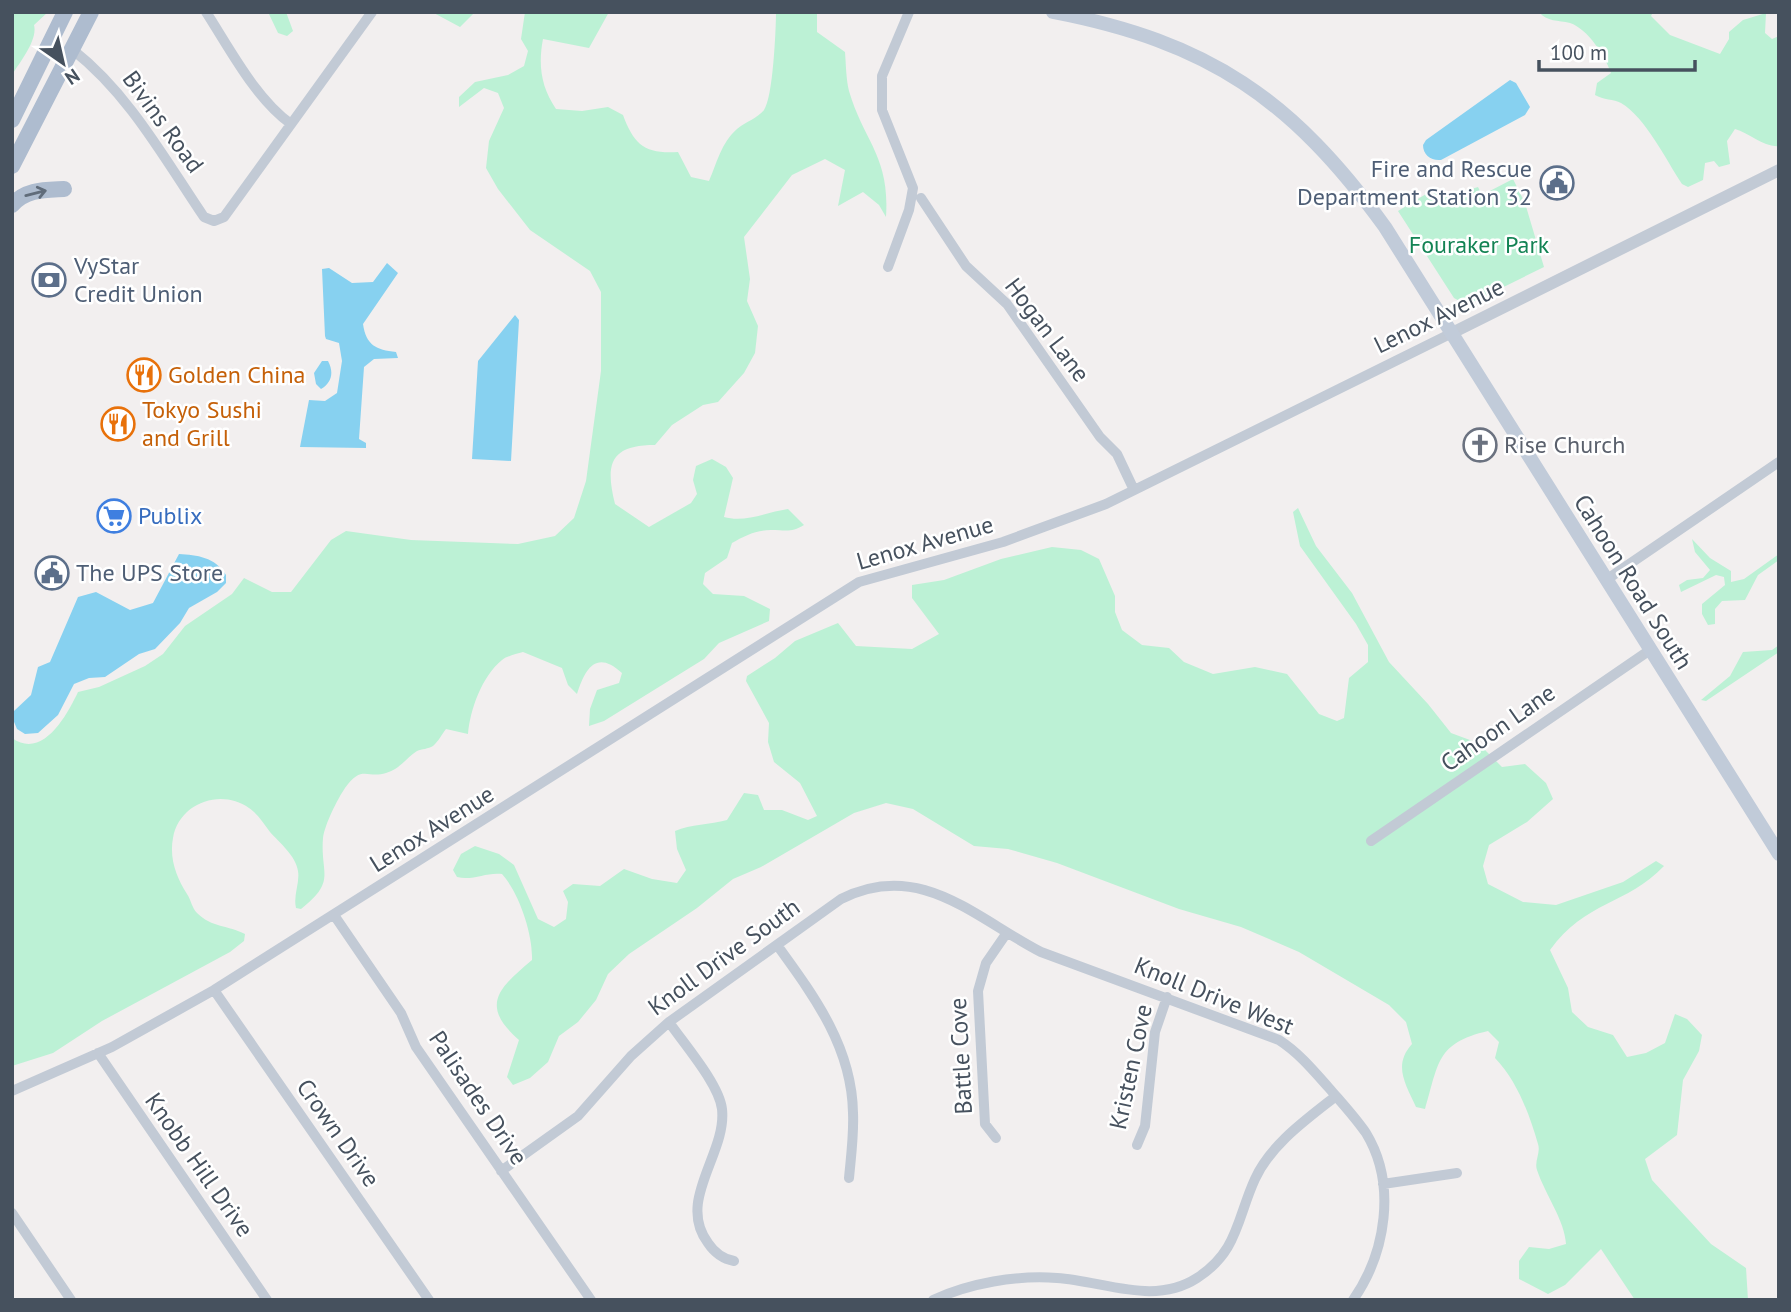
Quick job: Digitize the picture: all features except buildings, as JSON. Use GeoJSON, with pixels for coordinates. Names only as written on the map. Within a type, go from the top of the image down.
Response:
{"type":"FeatureCollection","features":[{"type":"Feature","properties":{"kind":"main road"},"geometry":{"type":"LineString","coordinates":[[12,120],[65,12]]}},
{"type":"Feature","properties":{"kind":"main road"},"geometry":{"type":"LineString","coordinates":[[12,166],[91,12]]}},
{"type":"Feature","properties":{"kind":"main road","name":"Cahoon Road South"},"geometry":{"type":"LineString","coordinates":[[1053,12],[1118,26],[1181,48],[1243,82],[1280,109],[1325,151],[1353,183],[1385,228],[1777,848]]}},
{"type":"Feature","properties":{"kind":"main road"},"geometry":{"type":"LineString","coordinates":[[12,205],[22,196],[39,190],[64,189]]}},
{"type":"Feature","properties":{"kind":"street"},"geometry":{"type":"LineString","coordinates":[[206,12],[252,80],[280,116],[291,124],[372,12]]}},
{"type":"Feature","properties":{"kind":"street"},"geometry":{"type":"LineString","coordinates":[[888,267],[909,210],[913,188],[882,110],[882,76],[909,12]]}},
{"type":"Feature","properties":{"kind":"street","name":"Bivins Road"},"geometry":{"type":"LineString","coordinates":[[73,50],[99,71],[118,92],[204,217],[214,220],[223,217],[291,124]]}},
{"type":"Feature","properties":{"kind":"street","name":"Lenox Avenue"},"geometry":{"type":"LineString","coordinates":[[12,1091],[98,1053],[214,990],[859,582],[1043,529],[1134,490],[1779,170]]}},
{"type":"Feature","properties":{"kind":"street","name":"Hogan Lane"},"geometry":{"type":"LineString","coordinates":[[921,198],[966,266],[1007,304],[1100,437],[1117,454],[1134,490]]}},
{"type":"Feature","properties":{"kind":"street"},"geometry":{"type":"LineString","coordinates":[[1606,580],[1779,462]]}},
{"type":"Feature","properties":{"kind":"street","name":"Cahoon Lane"},"geometry":{"type":"LineString","coordinates":[[1371,841],[1650,650]]}},
{"type":"Feature","properties":{"kind":"street","name":"Knoll Drive South"},"geometry":{"type":"LineString","coordinates":[[501,1171],[578,1116],[631,1056],[669,1022],[847,896],[872,888],[899,885],[926,889],[954,899],[1006,934]]}},
{"type":"Feature","properties":{"kind":"street","name":"Palisades Drive"},"geometry":{"type":"LineString","coordinates":[[334,915],[401,1013],[416,1047],[591,1300]]}},
{"type":"Feature","properties":{"kind":"street","name":"Knoll Drive West"},"geometry":{"type":"LineString","coordinates":[[1006,934],[1041,952],[1279,1040],[1305,1060],[1366,1133],[1376,1155],[1384,1214],[1372,1266],[1355,1300]]}},
{"type":"Feature","properties":{"kind":"street","name":"Battle Cove"},"geometry":{"type":"LineString","coordinates":[[996,1138],[985,1124],[978,990],[986,963],[1006,934]]}},
{"type":"Feature","properties":{"kind":"street"},"geometry":{"type":"LineString","coordinates":[[777,944],[814,996],[836,1037],[845,1063],[853,1112],[849,1178]]}},
{"type":"Feature","properties":{"kind":"street","name":"Crown Drive"},"geometry":{"type":"LineString","coordinates":[[214,990],[429,1300]]}},
{"type":"Feature","properties":{"kind":"street","name":"Kristen Cove"},"geometry":{"type":"LineString","coordinates":[[1137,1145],[1145,1126],[1155,1032],[1167,997]]}},
{"type":"Feature","properties":{"kind":"street"},"geometry":{"type":"LineString","coordinates":[[669,1022],[718,1094],[722,1119],[698,1200],[696,1216],[707,1243],[725,1259],[734,1261]]}},
{"type":"Feature","properties":{"kind":"street","name":"Knobb Hill Drive"},"geometry":{"type":"LineString","coordinates":[[98,1053],[267,1300]]}},
{"type":"Feature","properties":{"kind":"street"},"geometry":{"type":"LineString","coordinates":[[933,1300],[992,1282],[1042,1278],[1145,1292],[1175,1288],[1194,1280],[1218,1261],[1231,1242],[1255,1179],[1269,1156],[1297,1128],[1336,1096]]}},
{"type":"Feature","properties":{"kind":"street"},"geometry":{"type":"LineString","coordinates":[[1382,1184],[1457,1173]]}},
{"type":"Feature","properties":{"kind":"street"},"geometry":{"type":"LineString","coordinates":[[12,1213],[71,1300]]}},
{"type":"Feature","properties":{"kind":"green space"},"geometry":{"type":"Polygon","coordinates":[[[12,12],[48,12],[34,25],[31,44],[12,75],[12,12]]]}},
{"type":"Feature","properties":{"kind":"green space"},"geometry":{"type":"Polygon","coordinates":[[[268,12],[286,12],[293,31],[287,36],[278,33],[268,12]]]}},
{"type":"Feature","properties":{"kind":"green space"},"geometry":{"type":"Polygon","coordinates":[[[432,12],[475,12],[460,27],[432,12]]]}},
{"type":"Feature","properties":{"kind":"green space"},"geometry":{"type":"Polygon","coordinates":[[[525,12],[609,12],[589,48],[543,39],[542,76],[551,101],[556,109],[582,111],[608,107],[623,115],[632,134],[642,146],[657,151],[678,152],[691,177],[709,181],[727,140],[737,129],[761,113],[767,103],[776,12],[817,12],[817,32],[845,52],[849,91],[875,150],[884,179],[886,217],[879,205],[863,192],[838,206],[845,170],[825,159],[792,175],[744,237],[750,279],[747,301],[758,326],[755,353],[744,373],[718,402],[703,405],[672,425],[655,445],[640,446],[620,453],[611,468],[615,504],[649,527],[691,503],[697,494],[693,480],[696,466],[712,459],[726,467],[733,478],[724,517],[748,518],[788,509],[804,525],[792,530],[755,532],[732,543],[727,558],[705,573],[703,584],[713,594],[744,596],[770,609],[769,621],[719,643],[704,659],[604,721],[589,726],[590,709],[597,690],[619,683],[622,673],[605,663],[593,665],[577,694],[568,685],[562,668],[523,652],[504,659],[489,675],[478,694],[468,734],[446,729],[433,746],[417,751],[395,769],[379,774],[360,774],[345,788],[324,832],[323,884],[301,909],[296,908],[295,903],[297,865],[255,813],[238,802],[226,799],[214,799],[192,808],[183,816],[173,838],[172,853],[177,875],[197,913],[214,924],[245,934],[244,941],[230,952],[102,1021],[53,1053],[12,1066],[12,738],[23,743],[44,739],[60,722],[78,692],[99,687],[145,666],[163,654],[185,626],[232,594],[244,578],[272,592],[291,592],[331,540],[346,531],[411,540],[518,544],[555,536],[574,518],[586,481],[601,371],[601,292],[590,271],[530,230],[498,189],[486,168],[489,141],[504,108],[498,93],[484,88],[459,107],[459,97],[475,82],[508,75],[524,66],[528,51],[521,39],[525,12]]]}},
{"type":"Feature","properties":{"kind":"green space"},"geometry":{"type":"Polygon","coordinates":[[[1539,12],[1653,12],[1651,16],[1670,35],[1720,54],[1729,39],[1729,32],[1743,20],[1766,13],[1765,33],[1772,39],[1779,36],[1779,146],[1768,145],[1735,129],[1727,141],[1730,164],[1719,167],[1714,161],[1705,163],[1703,180],[1688,187],[1682,184],[1639,119],[1621,103],[1595,95],[1597,83],[1611,73],[1605,59],[1589,37],[1577,26],[1549,19],[1539,12]]]}},
{"type":"Feature","properties":{"kind":"green space","name":"Fouraker Park"},"geometry":{"type":"Polygon","coordinates":[[[1513,179],[1525,203],[1544,267],[1467,305],[1454,298],[1398,211],[1436,188],[1464,198],[1468,190],[1478,187],[1482,195],[1513,179]]]}},
{"type":"Feature","properties":{"kind":"green space"},"geometry":{"type":"Polygon","coordinates":[[[1298,508],[1316,546],[1352,593],[1389,662],[1451,733],[1478,743],[1502,767],[1525,764],[1546,783],[1553,799],[1527,822],[1489,845],[1483,866],[1488,884],[1523,902],[1556,905],[1623,882],[1656,861],[1664,866],[1636,889],[1577,922],[1550,950],[1568,988],[1572,1012],[1588,1027],[1613,1035],[1627,1057],[1646,1053],[1665,1043],[1675,1014],[1687,1019],[1702,1035],[1699,1051],[1683,1080],[1677,1135],[1645,1159],[1652,1180],[1711,1244],[1746,1268],[1748,1300],[1635,1300],[1601,1249],[1565,1285],[1548,1294],[1519,1279],[1519,1261],[1529,1247],[1549,1249],[1566,1244],[1565,1235],[1537,1170],[1539,1147],[1531,1121],[1516,1087],[1495,1058],[1499,1042],[1488,1031],[1458,1042],[1449,1049],[1437,1067],[1425,1109],[1416,1107],[1402,1067],[1406,1052],[1412,1044],[1406,1022],[1389,1005],[1299,952],[1241,927],[1179,909],[1057,863],[1008,849],[974,846],[913,809],[886,803],[854,813],[761,867],[733,879],[697,908],[629,954],[608,974],[596,1000],[578,1022],[559,1036],[548,1062],[530,1078],[513,1085],[507,1077],[519,1040],[500,1017],[498,997],[510,979],[532,960],[530,938],[519,903],[502,874],[457,877],[453,870],[461,854],[475,846],[499,854],[514,865],[538,919],[554,927],[566,919],[568,902],[563,891],[573,884],[600,886],[624,869],[652,879],[677,883],[686,870],[677,849],[675,831],[727,820],[744,793],[758,795],[764,810],[782,810],[808,820],[817,816],[800,783],[774,762],[768,742],[769,723],[746,681],[747,676],[795,641],[838,623],[856,646],[912,649],[939,634],[912,598],[912,585],[944,580],[1001,559],[1052,547],[1081,550],[1099,559],[1115,596],[1115,612],[1122,630],[1142,645],[1169,648],[1184,662],[1213,674],[1255,667],[1287,674],[1319,714],[1337,721],[1344,718],[1349,678],[1368,662],[1368,645],[1300,546],[1293,512],[1298,508]]]}},
{"type":"Feature","properties":{"kind":"green space"},"geometry":{"type":"Polygon","coordinates":[[[1692,539],[1710,558],[1731,571],[1731,582],[1744,579],[1779,554],[1779,560],[1758,575],[1745,600],[1722,601],[1715,609],[1715,624],[1708,625],[1702,614],[1702,604],[1725,585],[1724,577],[1716,575],[1681,592],[1679,585],[1687,580],[1703,578],[1710,570],[1695,552],[1692,539]]]}},
{"type":"Feature","properties":{"kind":"green space"},"geometry":{"type":"Polygon","coordinates":[[[1779,645],[1779,652],[1706,701],[1701,700],[1730,676],[1743,652],[1772,650],[1779,645]]]}},
{"type":"Feature","properties":{"kind":"water"},"geometry":{"type":"Polygon","coordinates":[[[1510,80],[1516,83],[1530,107],[1525,115],[1441,160],[1428,157],[1423,149],[1426,140],[1510,80]]]}},
{"type":"Feature","properties":{"kind":"water"},"geometry":{"type":"Polygon","coordinates":[[[387,263],[398,273],[363,324],[369,342],[383,350],[396,352],[398,358],[374,359],[364,367],[359,439],[366,443],[366,448],[300,447],[309,400],[325,401],[337,393],[342,361],[339,343],[326,339],[325,336],[322,269],[329,268],[352,283],[373,282],[387,263]]]}},
{"type":"Feature","properties":{"kind":"water"},"geometry":{"type":"Polygon","coordinates":[[[515,315],[519,320],[511,461],[472,459],[478,361],[515,315]]]}},
{"type":"Feature","properties":{"kind":"water"},"geometry":{"type":"Polygon","coordinates":[[[322,361],[328,361],[331,373],[328,384],[321,389],[316,384],[314,373],[322,361]]]}},
{"type":"Feature","properties":{"kind":"water"},"geometry":{"type":"Polygon","coordinates":[[[179,554],[199,556],[217,564],[226,575],[226,583],[217,592],[189,608],[180,623],[155,649],[139,654],[105,677],[89,678],[74,684],[58,715],[38,733],[25,734],[17,729],[12,717],[14,711],[31,695],[38,667],[50,662],[78,597],[96,592],[130,610],[153,603],[179,554]]]}},
{"type":"Feature","properties":{"kind":"place","name":"Fire and Rescue Department Station 32"},"geometry":{"type":"Point","coordinates":[1557,183]}},
{"type":"Feature","properties":{"kind":"place","name":"VyStar Credit Union"},"geometry":{"type":"Point","coordinates":[49,280]}},
{"type":"Feature","properties":{"kind":"place","name":"Golden China"},"geometry":{"type":"Point","coordinates":[144,375]}},
{"type":"Feature","properties":{"kind":"place","name":"Tokyo Sushi and Grill"},"geometry":{"type":"Point","coordinates":[118,424]}},
{"type":"Feature","properties":{"kind":"place","name":"Rise Church"},"geometry":{"type":"Point","coordinates":[1480,445]}},
{"type":"Feature","properties":{"kind":"place","name":"Publix"},"geometry":{"type":"Point","coordinates":[114,516]}},
{"type":"Feature","properties":{"kind":"place","name":"The UPS Store"},"geometry":{"type":"Point","coordinates":[52,573]}}]}
